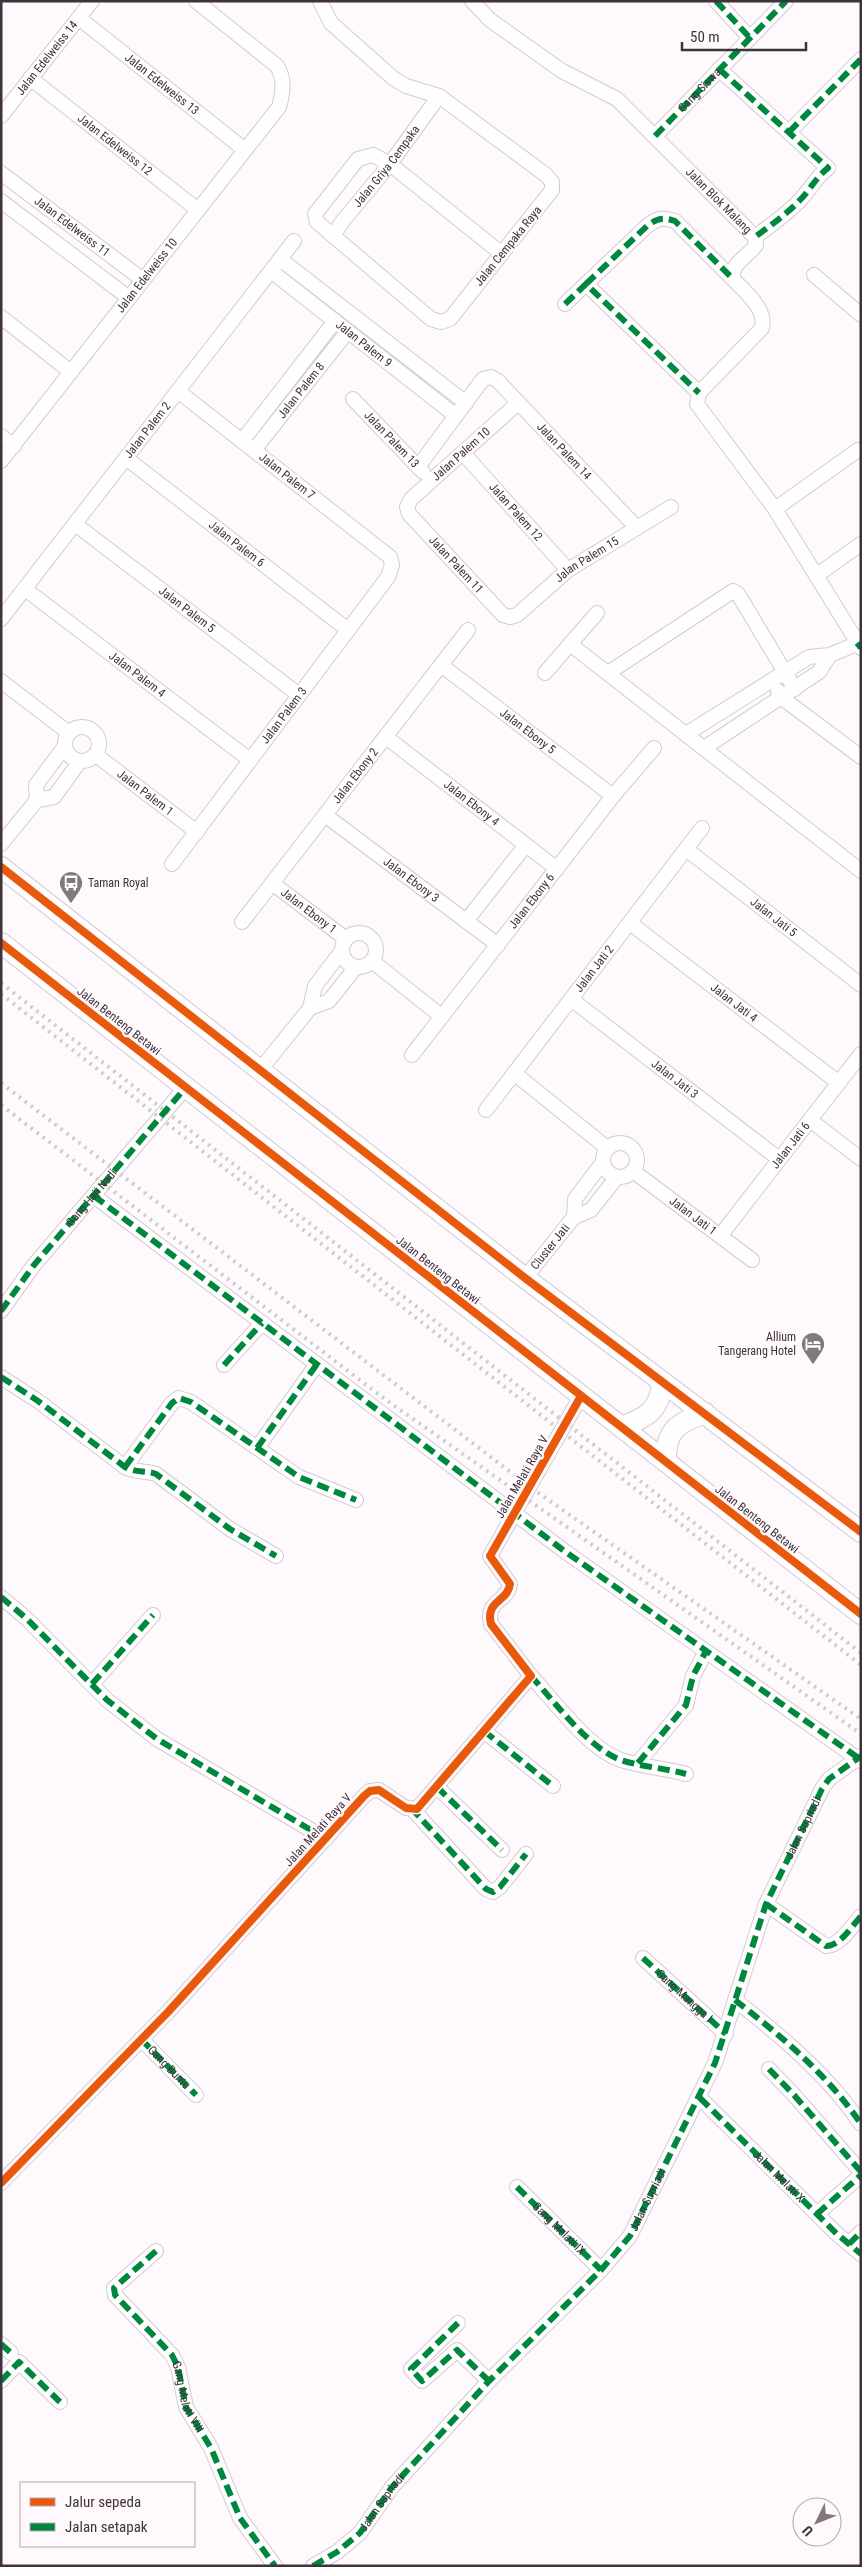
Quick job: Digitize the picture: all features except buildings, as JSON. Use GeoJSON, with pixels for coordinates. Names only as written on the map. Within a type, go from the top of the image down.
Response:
{"type":"FeatureCollection","features":[{"type":"Feature","properties":{"kind":"main road"},"geometry":{"type":"LineString","coordinates":[[1,867],[525,1278],[861,1532]]}},
{"type":"Feature","properties":{"kind":"main road","name":"Jalan Benteng Betawi"},"geometry":{"type":"LineString","coordinates":[[1,943],[581,1396],[858,1609]]}},
{"type":"Feature","properties":{"kind":"main road"},"geometry":{"type":"LineString","coordinates":[[621,1427],[646,1416],[657,1406],[662,1382]]}},
{"type":"Feature","properties":{"kind":"main road"},"geometry":{"type":"LineString","coordinates":[[666,1462],[665,1446],[670,1434],[688,1419],[705,1414]]}},
{"type":"Feature","properties":{"kind":"street","name":"Jalan Edelweiss 14"},"geometry":{"type":"LineString","coordinates":[[1,116],[92,1]]}},
{"type":"Feature","properties":{"kind":"street","name":"Jalan Edelweiss 10"},"geometry":{"type":"LineString","coordinates":[[1,462],[278,107],[283,85],[282,74],[277,66],[196,1]]}},
{"type":"Feature","properties":{"kind":"street","name":"Jalan Cempaka Raya"},"geometry":{"type":"LineString","coordinates":[[320,1],[331,23],[393,78],[406,86],[439,96],[552,182],[552,190],[450,319],[441,322],[431,319],[317,222],[315,214],[358,158],[373,155],[390,164]]}},
{"type":"Feature","properties":{"kind":"street","name":"Jalan Blok Malang"},"geometry":{"type":"LineString","coordinates":[[472,1],[490,20],[562,71],[617,99],[755,236],[756,245],[733,267],[733,279]]}},
{"type":"Feature","properties":{"kind":"street"},"geometry":{"type":"LineString","coordinates":[[716,1],[750,38]]}},
{"type":"Feature","properties":{"kind":"street","name":"Gang Siswa"},"geometry":{"type":"LineString","coordinates":[[655,136],[786,1]]}},
{"type":"Feature","properties":{"kind":"street","name":"Jalan Edelweiss 13"},"geometry":{"type":"LineString","coordinates":[[79,18],[245,150]]}},
{"type":"Feature","properties":{"kind":"street"},"geometry":{"type":"LineString","coordinates":[[789,132],[861,59]]}},
{"type":"Feature","properties":{"kind":"street"},"geometry":{"type":"LineString","coordinates":[[719,69],[828,168],[815,178],[806,194],[793,207],[755,236]]}},
{"type":"Feature","properties":{"kind":"street","name":"Jalan Edelweiss 12"},"geometry":{"type":"LineString","coordinates":[[30,78],[198,210]]}},
{"type":"Feature","properties":{"kind":"street","name":"Jalan Griya Cempaka"},"geometry":{"type":"LineString","coordinates":[[333,236],[342,222],[390,164],[439,96]]}},
{"type":"Feature","properties":{"kind":"street"},"geometry":{"type":"LineString","coordinates":[[390,164],[502,254]]}},
{"type":"Feature","properties":{"kind":"street","name":"Jalan Edelweiss 11"},"geometry":{"type":"LineString","coordinates":[[1,173],[143,280]]}},
{"type":"Feature","properties":{"kind":"street","name":"Jalan Edelweiss 11"},"geometry":{"type":"LineString","coordinates":[[1,200],[129,298]]}},
{"type":"Feature","properties":{"kind":"street"},"geometry":{"type":"LineString","coordinates":[[565,304],[647,226],[655,220],[664,218],[675,221],[733,279],[762,313],[764,321],[762,328],[699,393],[697,404],[775,510],[860,644],[830,655],[809,657],[686,734]]}},
{"type":"Feature","properties":{"kind":"street","name":"Jalan Palem 2"},"geometry":{"type":"LineString","coordinates":[[1,619],[294,241]]}},
{"type":"Feature","properties":{"kind":"street","name":"Jalan Palem 9"},"geometry":{"type":"LineString","coordinates":[[280,259],[466,403]]}},
{"type":"Feature","properties":{"kind":"street","name":"Jalan Palem 9"},"geometry":{"type":"LineString","coordinates":[[271,271],[456,416]]}},
{"type":"Feature","properties":{"kind":"street"},"geometry":{"type":"LineString","coordinates":[[814,275],[861,316]]}},
{"type":"Feature","properties":{"kind":"street"},"geometry":{"type":"LineString","coordinates":[[586,284],[699,393]]}},
{"type":"Feature","properties":{"kind":"street"},"geometry":{"type":"LineString","coordinates":[[1,317],[71,372]]}},
{"type":"Feature","properties":{"kind":"street","name":"Jalan Palem 8"},"geometry":{"type":"LineString","coordinates":[[242,441],[335,321]]}},
{"type":"Feature","properties":{"kind":"street","name":"Jalan Palem 8"},"geometry":{"type":"LineString","coordinates":[[254,450],[348,331]]}},
{"type":"Feature","properties":{"kind":"street","name":"Jalan Palem 10"},"geometry":{"type":"LineString","coordinates":[[418,467],[483,379],[491,377]]}},
{"type":"Feature","properties":{"kind":"street","name":"Jalan Palem 14"},"geometry":{"type":"LineString","coordinates":[[491,377],[498,381],[637,528]]}},
{"type":"Feature","properties":{"kind":"street","name":"Jalan Palem 7"},"geometry":{"type":"LineString","coordinates":[[178,391],[390,557],[392,565]]}},
{"type":"Feature","properties":{"kind":"street","name":"Jalan Palem 13"},"geometry":{"type":"LineString","coordinates":[[353,399],[432,481]]}},
{"type":"Feature","properties":{"kind":"street","name":"Jalan Palem 10"},"geometry":{"type":"LineString","coordinates":[[407,507],[411,499],[518,403]]}},
{"type":"Feature","properties":{"kind":"street"},"geometry":{"type":"LineString","coordinates":[[1,436],[14,446]]}},
{"type":"Feature","properties":{"kind":"street"},"geometry":{"type":"LineString","coordinates":[[775,510],[858,450]]}},
{"type":"Feature","properties":{"kind":"street","name":"Jalan Palem 12"},"geometry":{"type":"LineString","coordinates":[[463,453],[568,570]]}},
{"type":"Feature","properties":{"kind":"street","name":"Jalan Palem 6"},"geometry":{"type":"LineString","coordinates":[[126,458],[348,630]]}},
{"type":"Feature","properties":{"kind":"street","name":"Jalan Palem 11"},"geometry":{"type":"LineString","coordinates":[[407,507],[408,514],[503,615],[510,617]]}},
{"type":"Feature","properties":{"kind":"street","name":"Jalan Palem 15"},"geometry":{"type":"LineString","coordinates":[[510,617],[517,615],[568,570],[671,507]]}},
{"type":"Feature","properties":{"kind":"street","name":"Jalan Palem 5"},"geometry":{"type":"LineString","coordinates":[[75,524],[299,695]]}},
{"type":"Feature","properties":{"kind":"street"},"geometry":{"type":"LineString","coordinates":[[817,576],[861,544]]}},
{"type":"Feature","properties":{"kind":"street","name":"Jalan Palem 3"},"geometry":{"type":"LineString","coordinates":[[172,864],[388,577],[392,565]]}},
{"type":"Feature","properties":{"kind":"street","name":"Jalan Palem 4"},"geometry":{"type":"LineString","coordinates":[[25,589],[250,760]]}},
{"type":"Feature","properties":{"kind":"street"},"geometry":{"type":"LineString","coordinates":[[608,673],[733,591],[738,594],[795,689]]}},
{"type":"Feature","properties":{"kind":"street"},"geometry":{"type":"LineString","coordinates":[[544,673],[597,612]]}},
{"type":"Feature","properties":{"kind":"street","name":"Jalan Ebony 2"},"geometry":{"type":"LineString","coordinates":[[242,922],[468,630]]}},
{"type":"Feature","properties":{"kind":"street"},"geometry":{"type":"LineString","coordinates":[[570,644],[861,871]]}},
{"type":"Feature","properties":{"kind":"street"},"geometry":{"type":"LineString","coordinates":[[704,748],[820,672],[830,655]]}},
{"type":"Feature","properties":{"kind":"street","name":"Jalan Ebony 5"},"geometry":{"type":"LineString","coordinates":[[441,665],[613,796]]}},
{"type":"Feature","properties":{"kind":"street"},"geometry":{"type":"LineString","coordinates":[[1,681],[67,739],[73,758],[80,761],[88,760],[96,755],[100,747],[98,738],[93,731],[85,727],[76,728],[67,739],[36,785],[37,800]]}},
{"type":"Feature","properties":{"kind":"street"},"geometry":{"type":"LineString","coordinates":[[772,681],[782,698],[861,757]]}},
{"type":"Feature","properties":{"kind":"street","name":"Jalan Ebony 4"},"geometry":{"type":"LineString","coordinates":[[386,737],[557,869]]}},
{"type":"Feature","properties":{"kind":"street","name":"Jalan Ebony 6"},"geometry":{"type":"LineString","coordinates":[[412,1054],[613,796],[654,748]]}},
{"type":"Feature","properties":{"kind":"street","name":"Jalan Palem 1"},"geometry":{"type":"LineString","coordinates":[[96,755],[197,832]]}},
{"type":"Feature","properties":{"kind":"street"},"geometry":{"type":"LineString","coordinates":[[1,844],[37,800],[54,797],[80,761]]}},
{"type":"Feature","properties":{"kind":"street","name":"Jalan Ebony 3"},"geometry":{"type":"LineString","coordinates":[[325,815],[498,945]]}},
{"type":"Feature","properties":{"kind":"street","name":"Jalan Jati 2"},"geometry":{"type":"LineString","coordinates":[[486,1110],[702,828]]}},
{"type":"Feature","properties":{"kind":"street"},"geometry":{"type":"LineString","coordinates":[[466,921],[526,845]]}},
{"type":"Feature","properties":{"kind":"street","name":"Jalan Jati 5"},"geometry":{"type":"LineString","coordinates":[[686,849],[861,985]]}},
{"type":"Feature","properties":{"kind":"street","name":"Jalan Ebony 1"},"geometry":{"type":"LineString","coordinates":[[272,883],[344,946]]}},
{"type":"Feature","properties":{"kind":"street","name":"Jalan Jati 4"},"geometry":{"type":"LineString","coordinates":[[630,923],[839,1083]]}},
{"type":"Feature","properties":{"kind":"street"},"geometry":{"type":"LineString","coordinates":[[260,1070],[310,1008],[315,986],[352,934],[362,933],[370,937],[375,944],[376,953],[372,961],[365,966],[356,967],[349,964],[344,946]]}},
{"type":"Feature","properties":{"kind":"street"},"geometry":{"type":"LineString","coordinates":[[372,961],[441,1016]]}},
{"type":"Feature","properties":{"kind":"street"},"geometry":{"type":"LineString","coordinates":[[310,1008],[329,1001],[356,967]]}},
{"type":"Feature","properties":{"kind":"street","name":"Jalan Jati 3"},"geometry":{"type":"LineString","coordinates":[[571,1000],[779,1159]]}},
{"type":"Feature","properties":{"kind":"street","name":"Jalan Jati 6"},"geometry":{"type":"LineString","coordinates":[[720,1236],[861,1054]]}},
{"type":"Feature","properties":{"kind":"street"},"geometry":{"type":"LineString","coordinates":[[514,1074],[605,1155]]}},
{"type":"Feature","properties":{"kind":"street","name":"Gang Haji Nadi"},"geometry":{"type":"LineString","coordinates":[[1,1311],[34,1264],[186,1087]]}},
{"type":"Feature","properties":{"kind":"street"},"geometry":{"type":"LineString","coordinates":[[810,1120],[861,1159]]}},
{"type":"Feature","properties":{"kind":"street"},"geometry":{"type":"LineString","coordinates":[[623,1143],[631,1147],[636,1154],[637,1163],[633,1171],[626,1176],[618,1177],[605,1169],[605,1155],[614,1144],[623,1143]]}},
{"type":"Feature","properties":{"kind":"street","name":"Cluster Jati"},"geometry":{"type":"LineString","coordinates":[[574,1216],[575,1199],[605,1155]]}},
{"type":"Feature","properties":{"kind":"street","name":"Jalan Jati 1"},"geometry":{"type":"LineString","coordinates":[[633,1171],[752,1260]]}},
{"type":"Feature","properties":{"kind":"street","name":"Cluster Jati"},"geometry":{"type":"LineString","coordinates":[[525,1278],[574,1216],[591,1210],[618,1177]]}},
{"type":"Feature","properties":{"kind":"street"},"geometry":{"type":"LineString","coordinates":[[94,1196],[563,1550],[859,1758]]}},
{"type":"Feature","properties":{"kind":"street"},"geometry":{"type":"LineString","coordinates":[[224,1365],[262,1323]]}},
{"type":"Feature","properties":{"kind":"street"},"geometry":{"type":"LineString","coordinates":[[257,1448],[317,1364]]}},
{"type":"Feature","properties":{"kind":"street"},"geometry":{"type":"LineString","coordinates":[[1,1377],[38,1401],[125,1467],[138,1472],[150,1471],[156,1474],[230,1529],[276,1556]]}},
{"type":"Feature","properties":{"kind":"street","name":"Jalan Melati Raya V"},"geometry":{"type":"LineString","coordinates":[[531,1676],[491,1624],[489,1615],[492,1607],[510,1589],[509,1580],[490,1556],[581,1396]]}},
{"type":"Feature","properties":{"kind":"street"},"geometry":{"type":"LineString","coordinates":[[125,1467],[172,1403],[179,1398],[191,1402],[310,1483],[356,1500]]}},
{"type":"Feature","properties":{"kind":"street"},"geometry":{"type":"LineString","coordinates":[[1,1597],[28,1619],[107,1700],[157,1739],[326,1839]]}},
{"type":"Feature","properties":{"kind":"street"},"geometry":{"type":"LineString","coordinates":[[92,1684],[153,1615]]}},
{"type":"Feature","properties":{"kind":"street"},"geometry":{"type":"LineString","coordinates":[[638,1763],[686,1706],[693,1676],[706,1651]]}},
{"type":"Feature","properties":{"kind":"street"},"geometry":{"type":"LineString","coordinates":[[526,1854],[500,1887],[493,1892],[486,1889],[413,1810],[422,1804],[437,1787],[531,1676],[599,1748],[623,1760],[686,1774]]}},
{"type":"Feature","properties":{"kind":"street"},"geometry":{"type":"LineString","coordinates":[[484,1731],[553,1786]]}},
{"type":"Feature","properties":{"kind":"street","name":"Jalan Supriadi"},"geometry":{"type":"LineString","coordinates":[[312,2566],[337,2552],[360,2533],[392,2487],[489,2381],[602,2270],[630,2236],[700,2098],[726,2034],[766,1904],[822,1789],[829,1779],[859,1758]]}},
{"type":"Feature","properties":{"kind":"street"},"geometry":{"type":"LineString","coordinates":[[437,1787],[502,1850]]}},
{"type":"Feature","properties":{"kind":"street","name":"Jalan Melati Raya V"},"geometry":{"type":"LineString","coordinates":[[1,2183],[141,2039],[364,1796],[375,1789],[413,1810]]}},
{"type":"Feature","properties":{"kind":"street"},"geometry":{"type":"LineString","coordinates":[[766,1904],[826,1946],[831,1946],[836,1942],[861,1916]]}},
{"type":"Feature","properties":{"kind":"street","name":"Gang Mangga I"},"geometry":{"type":"LineString","coordinates":[[643,1958],[726,2034]]}},
{"type":"Feature","properties":{"kind":"street"},"geometry":{"type":"LineString","coordinates":[[735,2000],[775,2031],[811,2066],[848,2105],[861,2124]]}},
{"type":"Feature","properties":{"kind":"street","name":"Gang Buntu"},"geometry":{"type":"LineString","coordinates":[[141,2039],[196,2096]]}},
{"type":"Feature","properties":{"kind":"street"},"geometry":{"type":"LineString","coordinates":[[768,2069],[794,2094],[861,2174],[817,2214]]}},
{"type":"Feature","properties":{"kind":"street","name":"Jalan Melati X"},"geometry":{"type":"LineString","coordinates":[[700,2098],[817,2214],[861,2254]]}},
{"type":"Feature","properties":{"kind":"street","name":"Gang Melati IX"},"geometry":{"type":"LineString","coordinates":[[516,2188],[602,2270]]}},
{"type":"Feature","properties":{"kind":"street"},"geometry":{"type":"LineString","coordinates":[[849,2244],[861,2232]]}},
{"type":"Feature","properties":{"kind":"street","name":"Gang Melati VIII"},"geometry":{"type":"LineString","coordinates":[[156,2251],[114,2288],[115,2295],[172,2355],[178,2367],[186,2407],[211,2448],[240,2518],[275,2566]]}},
{"type":"Feature","properties":{"kind":"street"},"geometry":{"type":"LineString","coordinates":[[458,2323],[411,2369],[422,2381],[457,2350],[489,2381]]}},
{"type":"Feature","properties":{"kind":"street"},"geometry":{"type":"LineString","coordinates":[[1,2380],[19,2362],[60,2402]]}},
{"type":"Feature","properties":{"kind":"railway"},"geometry":{"type":"LineString","coordinates":[[1,983],[861,1653]]}},
{"type":"Feature","properties":{"kind":"railway"},"geometry":{"type":"LineString","coordinates":[[1,994],[861,1665]]}},
{"type":"Feature","properties":{"kind":"railway"},"geometry":{"type":"LineString","coordinates":[[1,1083],[530,1487],[861,1719]]}},
{"type":"Feature","properties":{"kind":"railway"},"geometry":{"type":"LineString","coordinates":[[1,1105],[382,1397],[861,1734]]}},
{"type":"Feature","properties":{"kind":"marked path"},"geometry":{"type":"LineString","coordinates":[[716,1],[750,38]]}},
{"type":"Feature","properties":{"kind":"marked path"},"geometry":{"type":"LineString","coordinates":[[655,136],[786,1]]}},
{"type":"Feature","properties":{"kind":"marked path"},"geometry":{"type":"LineString","coordinates":[[789,132],[861,59]]}},
{"type":"Feature","properties":{"kind":"marked path"},"geometry":{"type":"LineString","coordinates":[[719,69],[828,168],[795,205],[755,237]]}},
{"type":"Feature","properties":{"kind":"marked path"},"geometry":{"type":"LineString","coordinates":[[586,284],[647,226],[654,221],[664,219],[675,221],[733,279]]}},
{"type":"Feature","properties":{"kind":"marked path"},"geometry":{"type":"LineString","coordinates":[[565,304],[586,284],[699,393]]}},
{"type":"Feature","properties":{"kind":"marked path"},"geometry":{"type":"LineString","coordinates":[[857,643],[861,648]]}},
{"type":"Feature","properties":{"kind":"marked path"},"geometry":{"type":"LineString","coordinates":[[1,1311],[34,1265],[186,1087]]}},
{"type":"Feature","properties":{"kind":"marked path"},"geometry":{"type":"LineString","coordinates":[[94,1196],[563,1550],[857,1757]]}},
{"type":"Feature","properties":{"kind":"marked path"},"geometry":{"type":"LineString","coordinates":[[224,1365],[262,1323]]}},
{"type":"Feature","properties":{"kind":"marked path"},"geometry":{"type":"LineString","coordinates":[[257,1448],[317,1364]]}},
{"type":"Feature","properties":{"kind":"marked path"},"geometry":{"type":"LineString","coordinates":[[1,1377],[38,1401],[125,1467],[156,1474],[230,1529],[276,1556]]}},
{"type":"Feature","properties":{"kind":"marked path"},"geometry":{"type":"LineString","coordinates":[[125,1467],[172,1403],[179,1398],[191,1402],[299,1477],[356,1500]]}},
{"type":"Feature","properties":{"kind":"marked path"},"geometry":{"type":"LineString","coordinates":[[1,1597],[27,1619],[107,1700],[157,1739],[326,1839]]}},
{"type":"Feature","properties":{"kind":"marked path"},"geometry":{"type":"LineString","coordinates":[[92,1684],[153,1615]]}},
{"type":"Feature","properties":{"kind":"marked path"},"geometry":{"type":"LineString","coordinates":[[638,1763],[686,1705],[693,1676],[706,1651]]}},
{"type":"Feature","properties":{"kind":"marked path"},"geometry":{"type":"LineString","coordinates":[[531,1676],[573,1723],[597,1746],[609,1754],[621,1760],[686,1774]]}},
{"type":"Feature","properties":{"kind":"marked path"},"geometry":{"type":"LineString","coordinates":[[484,1731],[553,1786]]}},
{"type":"Feature","properties":{"kind":"marked path"},"geometry":{"type":"LineString","coordinates":[[313,2566],[337,2552],[360,2533],[392,2487],[489,2381],[601,2270],[630,2236],[715,2063],[766,1904],[822,1789],[829,1779],[861,1756]]}},
{"type":"Feature","properties":{"kind":"marked path"},"geometry":{"type":"LineString","coordinates":[[437,1787],[502,1850]]}},
{"type":"Feature","properties":{"kind":"marked path"},"geometry":{"type":"LineString","coordinates":[[416,1809],[413,1810],[486,1889],[493,1892],[500,1887],[526,1854]]}},
{"type":"Feature","properties":{"kind":"marked path"},"geometry":{"type":"LineString","coordinates":[[766,1904],[826,1946],[836,1943],[841,1939],[861,1916]]}},
{"type":"Feature","properties":{"kind":"marked path"},"geometry":{"type":"LineString","coordinates":[[643,1958],[726,2034]]}},
{"type":"Feature","properties":{"kind":"marked path"},"geometry":{"type":"LineString","coordinates":[[735,2000],[803,2057],[834,2089],[861,2124]]}},
{"type":"Feature","properties":{"kind":"marked path"},"geometry":{"type":"LineString","coordinates":[[141,2039],[196,2095]]}},
{"type":"Feature","properties":{"kind":"marked path"},"geometry":{"type":"LineString","coordinates":[[769,2069],[861,2172]]}},
{"type":"Feature","properties":{"kind":"marked path"},"geometry":{"type":"LineString","coordinates":[[700,2098],[837,2234],[861,2254]]}},
{"type":"Feature","properties":{"kind":"marked path"},"geometry":{"type":"LineString","coordinates":[[817,2214],[861,2175]]}},
{"type":"Feature","properties":{"kind":"marked path"},"geometry":{"type":"LineString","coordinates":[[517,2187],[601,2270]]}},
{"type":"Feature","properties":{"kind":"marked path"},"geometry":{"type":"LineString","coordinates":[[849,2244],[861,2232]]}},
{"type":"Feature","properties":{"kind":"marked path"},"geometry":{"type":"LineString","coordinates":[[156,2251],[114,2288],[115,2295],[172,2355],[178,2367],[186,2407],[211,2448],[240,2518],[275,2566]]}},
{"type":"Feature","properties":{"kind":"marked path"},"geometry":{"type":"LineString","coordinates":[[458,2323],[411,2369],[422,2381],[457,2350],[489,2381]]}},
{"type":"Feature","properties":{"kind":"marked path"},"geometry":{"type":"LineString","coordinates":[[1,2344],[11,2353]]}},
{"type":"Feature","properties":{"kind":"marked path"},"geometry":{"type":"LineString","coordinates":[[1,2381],[19,2362],[60,2402]]}},
{"type":"Feature","properties":{"kind":"cycle path"},"geometry":{"type":"LineString","coordinates":[[1,867],[525,1278],[861,1532]]}},
{"type":"Feature","properties":{"kind":"cycle path"},"geometry":{"type":"LineString","coordinates":[[1,943],[861,1614]]}},
{"type":"Feature","properties":{"kind":"cycle path"},"geometry":{"type":"LineString","coordinates":[[1,2183],[168,2012],[364,1796],[370,1791],[379,1790],[406,1808],[417,1809],[531,1676],[491,1624],[491,1610],[508,1590],[510,1584],[490,1556],[581,1396]]}},
{"type":"Feature","properties":{"kind":"place","name":"Taman Royal"},"geometry":{"type":"Point","coordinates":[71,904]}},
{"type":"Feature","properties":{"kind":"place","name":"Allium Tangerang Hotel"},"geometry":{"type":"Point","coordinates":[813,1365]}}]}
